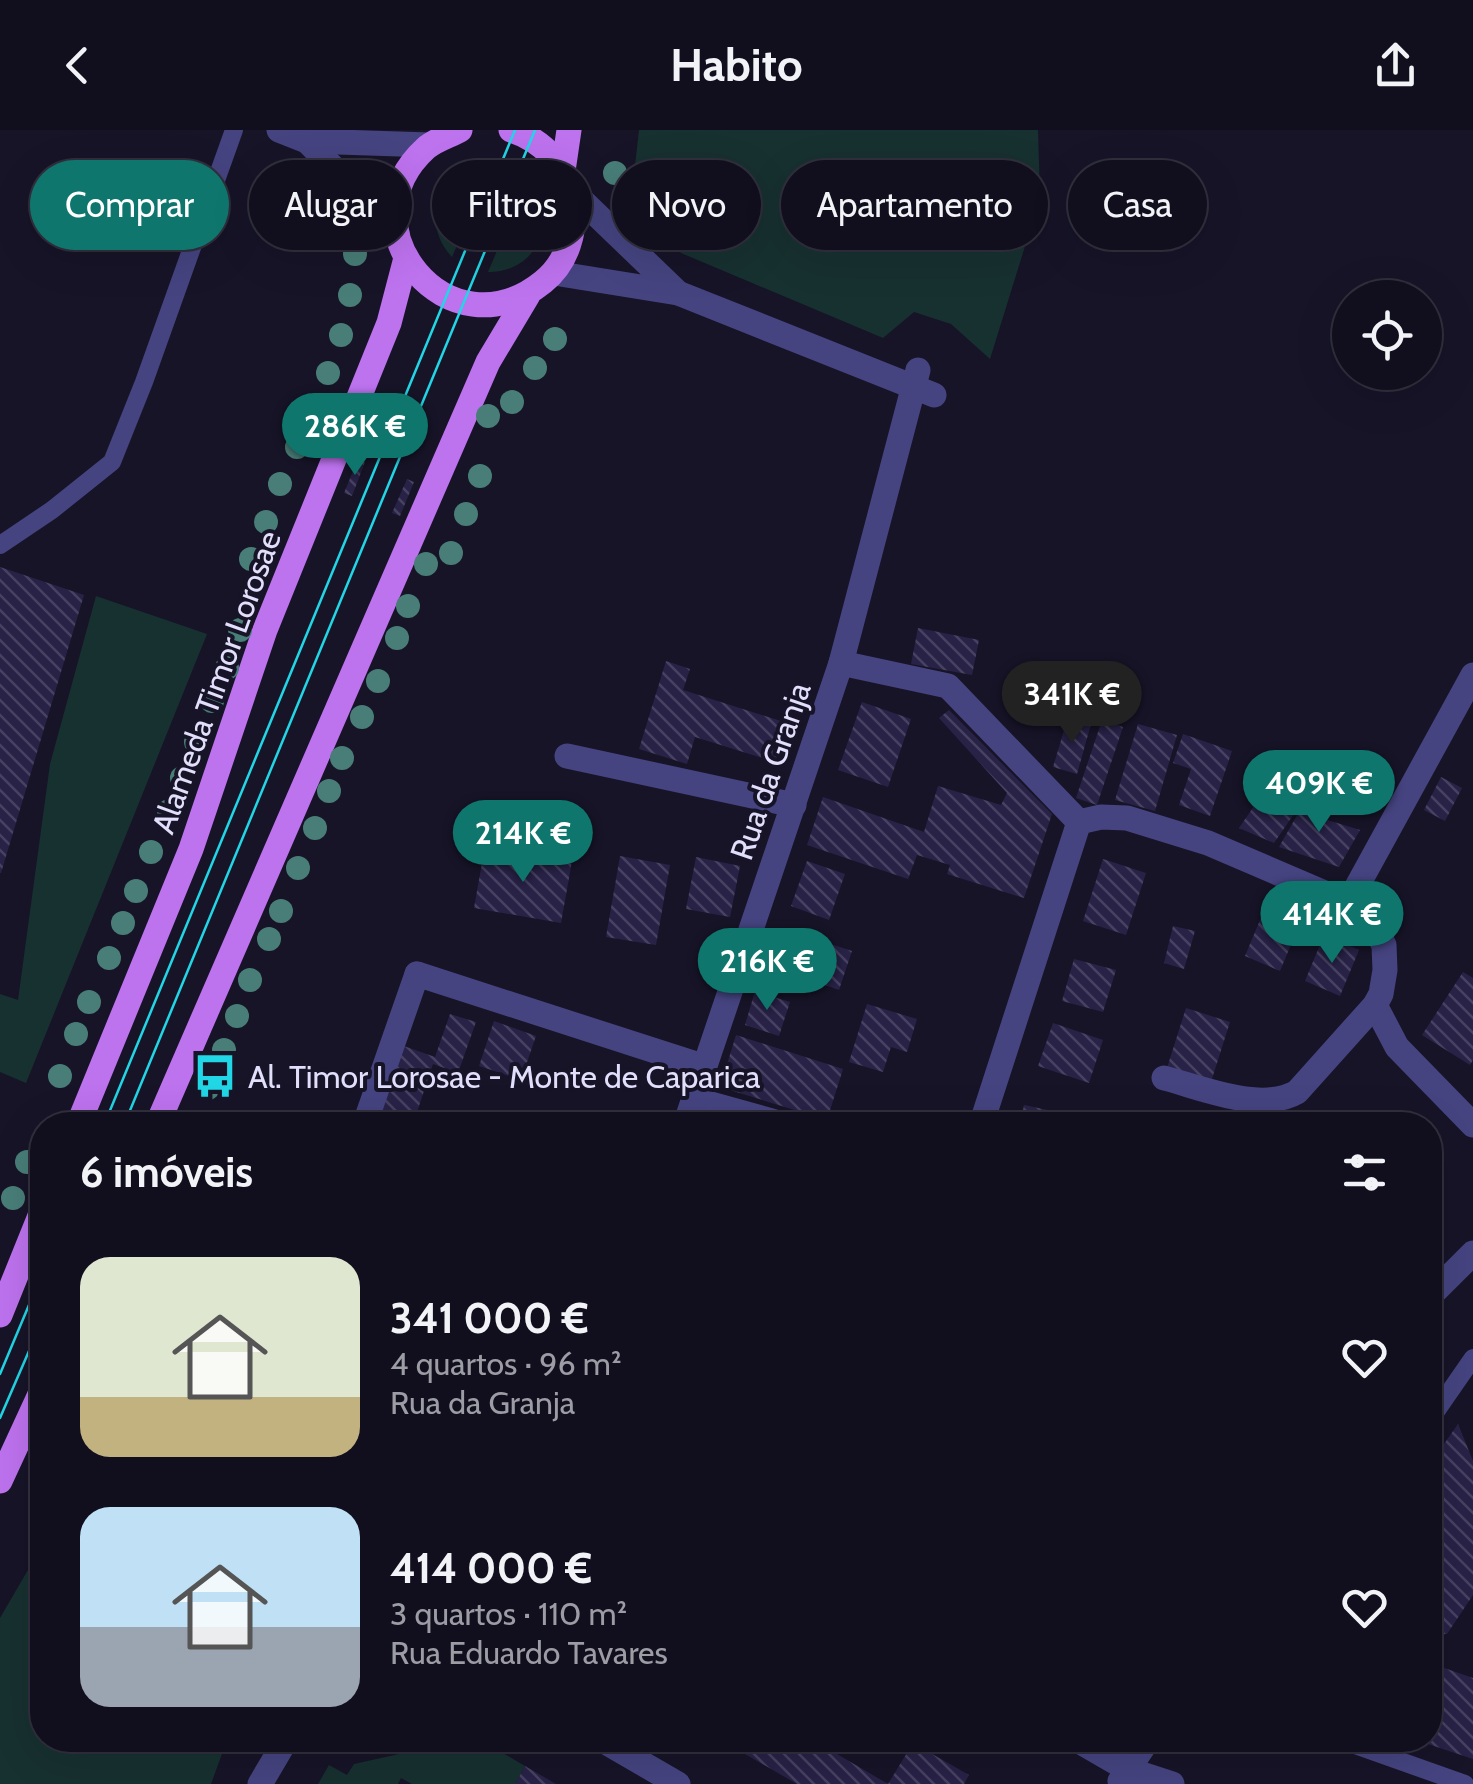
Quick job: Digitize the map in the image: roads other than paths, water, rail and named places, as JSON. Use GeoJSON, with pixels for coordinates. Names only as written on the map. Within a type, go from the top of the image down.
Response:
{"type":"FeatureCollection","features":[{"type":"Feature","properties":{"kind":"main road"},"geometry":{"type":"LineString","coordinates":[[412,163],[430,145],[460,130]]}},
{"type":"Feature","properties":{"kind":"main road"},"geometry":{"type":"LineString","coordinates":[[511,130],[531,138],[554,160]]}},
{"type":"Feature","properties":{"kind":"main road"},"geometry":{"type":"LineString","coordinates":[[568,160],[569,130]]}},
{"type":"Feature","properties":{"kind":"main road"},"geometry":{"type":"LineString","coordinates":[[403,250],[430,288],[465,304],[486,306],[528,295]]}},
{"type":"Feature","properties":{"kind":"main road"},"geometry":{"type":"LineString","coordinates":[[163,1112],[488,362],[528,295],[554,273],[568,250]]}},
{"type":"Feature","properties":{"kind":"main road","name":"Alameda Timor Lorosae"},"geometry":{"type":"LineString","coordinates":[[83,1112],[191,848],[265,630],[389,323],[406,258]]}},
{"type":"Feature","properties":{"kind":"main road"},"geometry":{"type":"LineString","coordinates":[[0,1315],[30,1241]]}},
{"type":"Feature","properties":{"kind":"main road"},"geometry":{"type":"LineString","coordinates":[[0,1481],[30,1416]]}},
{"type":"Feature","properties":{"kind":"street"},"geometry":{"type":"LineString","coordinates":[[279,130],[307,141],[430,145]]}},
{"type":"Feature","properties":{"kind":"street"},"geometry":{"type":"LineString","coordinates":[[307,141],[326,160]]}},
{"type":"Feature","properties":{"kind":"street"},"geometry":{"type":"LineString","coordinates":[[592,206],[678,294]]}},
{"type":"Feature","properties":{"kind":"street"},"geometry":{"type":"LineString","coordinates":[[554,273],[678,294],[922,384],[841,663]]}},
{"type":"Feature","properties":{"kind":"street","name":"Rua da Granja"},"geometry":{"type":"LineString","coordinates":[[689,1112],[841,663],[948,686],[1079,822]]}},
{"type":"Feature","properties":{"kind":"street"},"geometry":{"type":"LineString","coordinates":[[1348,903],[1473,675]]}},
{"type":"Feature","properties":{"kind":"street"},"geometry":{"type":"LineString","coordinates":[[568,756],[794,805]]}},
{"type":"Feature","properties":{"kind":"street"},"geometry":{"type":"LineString","coordinates":[[985,1112],[1079,822],[1101,817],[1127,818],[1208,843],[1348,903],[1369,919],[1384,945],[1384,980],[1375,1005],[1310,1080],[1284,1100],[1261,1102],[1164,1078]]}},
{"type":"Feature","properties":{"kind":"street"},"geometry":{"type":"LineString","coordinates":[[372,1112],[417,974],[702,1066]]}},
{"type":"Feature","properties":{"kind":"street"},"geometry":{"type":"LineString","coordinates":[[1375,1005],[1397,1047],[1473,1125]]}},
{"type":"Feature","properties":{"kind":"street"},"geometry":{"type":"LineString","coordinates":[[693,1099],[740,1112]]}},
{"type":"Feature","properties":{"kind":"street"},"geometry":{"type":"LineString","coordinates":[[1442,1286],[1469,1265]]}},
{"type":"Feature","properties":{"kind":"street"},"geometry":{"type":"LineString","coordinates":[[260,1784],[279,1752]]}},
{"type":"Feature","properties":{"kind":"street"},"geometry":{"type":"LineString","coordinates":[[623,1752],[678,1784]]}},
{"type":"Feature","properties":{"kind":"street"},"geometry":{"type":"LineString","coordinates":[[1093,1752],[1123,1777],[1172,1784]]}},
{"type":"Feature","properties":{"kind":"street"},"geometry":{"type":"LineString","coordinates":[[1123,1777],[1140,1752]]}},
{"type":"Feature","properties":{"kind":"lane"},"geometry":{"type":"LineString","coordinates":[[0,546],[112,462],[234,130]]}},
{"type":"Feature","properties":{"kind":"lane"},"geometry":{"type":"LineString","coordinates":[[1442,1403],[1473,1358]]}},
{"type":"Feature","properties":{"kind":"lane"},"geometry":{"type":"LineString","coordinates":[[1376,1752],[1465,1784]]}},
{"type":"Feature","properties":{"kind":"tram line"},"geometry":{"type":"LineString","coordinates":[[109,1112],[515,130]]}},
{"type":"Feature","properties":{"kind":"tram line"},"geometry":{"type":"LineString","coordinates":[[129,1112],[535,130]]}},
{"type":"Feature","properties":{"kind":"tram line"},"geometry":{"type":"LineString","coordinates":[[0,1374],[30,1303]]}},
{"type":"Feature","properties":{"kind":"tram line"},"geometry":{"type":"LineString","coordinates":[[0,1418],[30,1349]]}},
{"type":"Feature","properties":{"kind":"place","name":"Al. Timor Lorosae - Monte de Caparica"},"geometry":{"type":"Point","coordinates":[215,1076]}}]}
